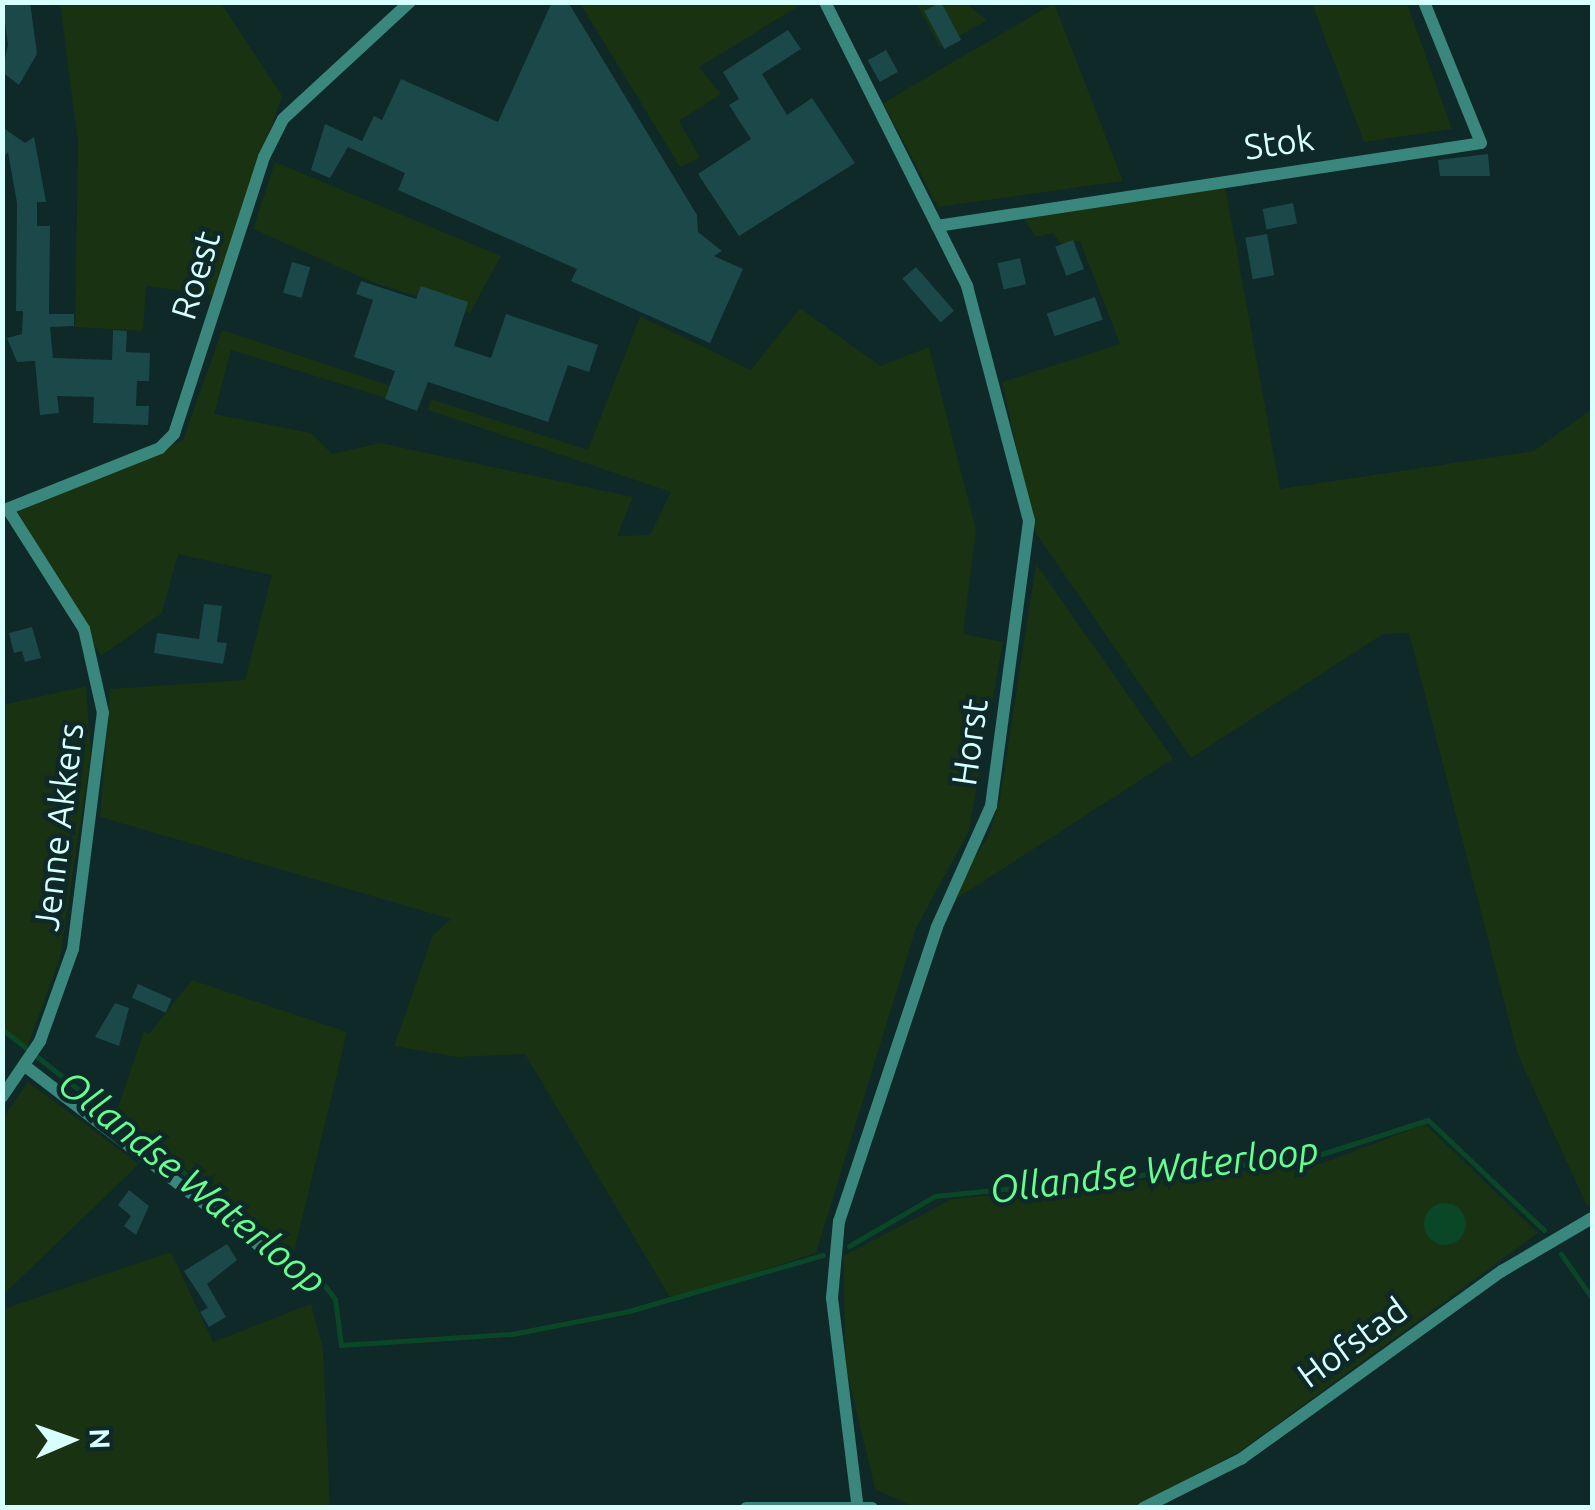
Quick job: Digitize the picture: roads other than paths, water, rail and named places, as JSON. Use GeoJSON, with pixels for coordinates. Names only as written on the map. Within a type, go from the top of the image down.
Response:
{"type":"FeatureCollection","features":[{"type":"Feature","properties":{"kind":"street","name":"Roest"},"geometry":{"type":"LineString","coordinates":[[6,511],[160,448],[174,434],[264,157],[283,120],[410,2]]}},
{"type":"Feature","properties":{"kind":"street","name":"Horst"},"geometry":{"type":"LineString","coordinates":[[826,2],[967,286],[1029,521],[991,806],[937,926],[839,1221],[832,1298],[857,1504]]}},
{"type":"Feature","properties":{"kind":"street","name":"Stok"},"geometry":{"type":"LineString","coordinates":[[937,226],[1481,143],[1424,2]]}},
{"type":"Feature","properties":{"kind":"street","name":"Jenne Akkers"},"geometry":{"type":"LineString","coordinates":[[2,1096],[40,1041],[73,948],[103,714],[84,630],[6,511]]}},
{"type":"Feature","properties":{"kind":"street"},"geometry":{"type":"LineString","coordinates":[[27,1062],[271,1255]]}},
{"type":"Feature","properties":{"kind":"street","name":"Hofstad"},"geometry":{"type":"LineString","coordinates":[[1143,1508],[1241,1459],[1502,1271],[1592,1218]]}},
{"type":"Feature","properties":{"kind":"street"},"geometry":{"type":"LineString","coordinates":[[746,1508],[857,1504],[872,1508]]}},
{"type":"Feature","properties":{"kind":"waterway","name":"Ollandse Waterloop"},"geometry":{"type":"LineString","coordinates":[[2,1029],[321,1281],[335,1299],[341,1345],[512,1334],[629,1311],[823,1255]]}},
{"type":"Feature","properties":{"kind":"waterway","name":"Ollandse Waterloop"},"geometry":{"type":"LineString","coordinates":[[849,1246],[935,1196],[1309,1158],[1428,1120],[1544,1230]]}},
{"type":"Feature","properties":{"kind":"waterway","name":"Ollandse Waterloop"},"geometry":{"type":"LineString","coordinates":[[1561,1254],[1592,1298]]}}]}
